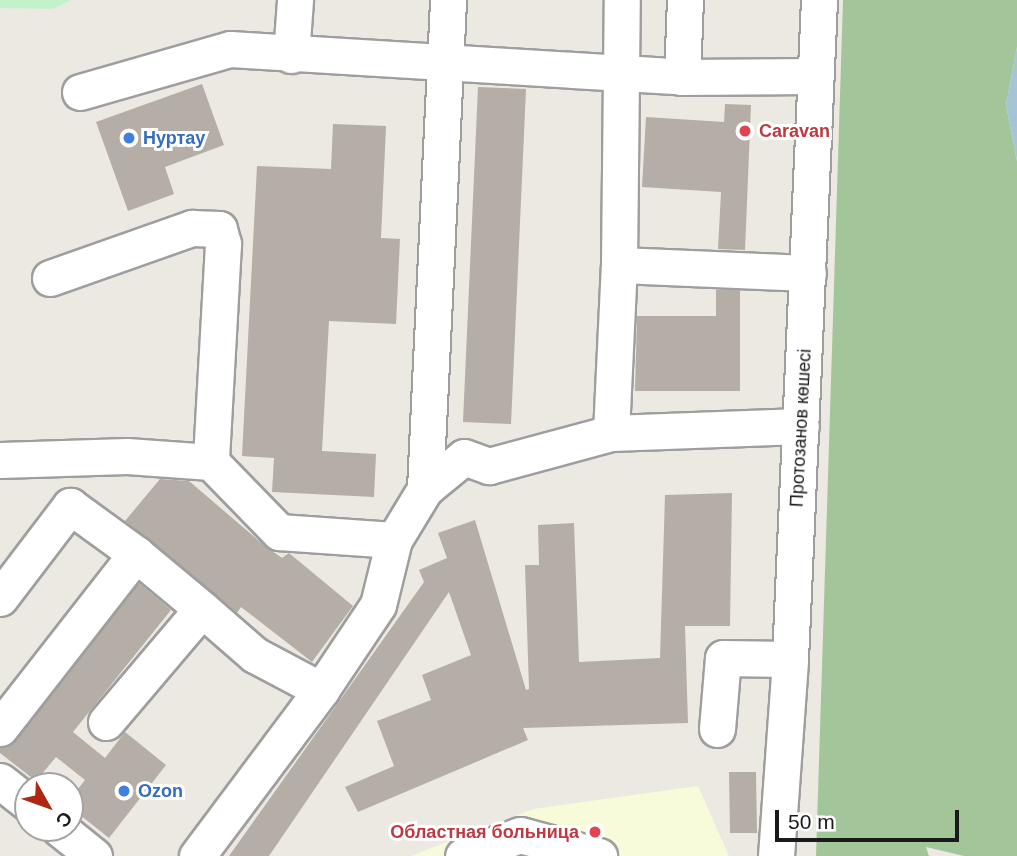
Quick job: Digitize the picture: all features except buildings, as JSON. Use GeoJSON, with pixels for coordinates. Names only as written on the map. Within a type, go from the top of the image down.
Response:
{"type":"FeatureCollection","features":[{"type":"Feature","properties":{"kind":"street"},"geometry":{"type":"LineString","coordinates":[[291,55],[295,0]]}},
{"type":"Feature","properties":{"kind":"street"},"geometry":{"type":"LineString","coordinates":[[425,489],[448,0]]}},
{"type":"Feature","properties":{"kind":"street"},"geometry":{"type":"LineString","coordinates":[[611,433],[619,265],[622,0]]}},
{"type":"Feature","properties":{"kind":"street"},"geometry":{"type":"LineString","coordinates":[[682,77],[685,0]]}},
{"type":"Feature","properties":{"kind":"street","name":"Протозанов көшесі"},"geometry":{"type":"LineString","coordinates":[[776,856],[790,659],[818,0]]}},
{"type":"Feature","properties":{"kind":"street"},"geometry":{"type":"LineString","coordinates":[[80,92],[230,49],[445,65],[682,77],[813,76]]}},
{"type":"Feature","properties":{"kind":"street"},"geometry":{"type":"LineString","coordinates":[[50,278],[192,228],[219,229],[223,244],[211,462]]}},
{"type":"Feature","properties":{"kind":"street"},"geometry":{"type":"LineString","coordinates":[[619,265],[808,273]]}},
{"type":"Feature","properties":{"kind":"street"},"geometry":{"type":"LineString","coordinates":[[197,856],[321,690],[378,605],[394,540],[425,489],[464,457],[489,466],[611,433],[801,426]]}},
{"type":"Feature","properties":{"kind":"street"},"geometry":{"type":"LineString","coordinates":[[0,460],[127,456],[211,462],[279,532],[394,540]]}},
{"type":"Feature","properties":{"kind":"street"},"geometry":{"type":"LineString","coordinates":[[0,598],[69,506],[136,554],[255,655],[321,690]]}},
{"type":"Feature","properties":{"kind":"street"},"geometry":{"type":"LineString","coordinates":[[0,728],[136,554]]}},
{"type":"Feature","properties":{"kind":"street"},"geometry":{"type":"LineString","coordinates":[[106,722],[202,609]]}},
{"type":"Feature","properties":{"kind":"street"},"geometry":{"type":"LineString","coordinates":[[717,729],[723,658],[790,659]]}},
{"type":"Feature","properties":{"kind":"street"},"geometry":{"type":"LineString","coordinates":[[0,780],[14,792]]}},
{"type":"Feature","properties":{"kind":"street"},"geometry":{"type":"LineString","coordinates":[[463,856],[520,835],[599,856]]}},
{"type":"Feature","properties":{"kind":"street"},"geometry":{"type":"LineString","coordinates":[[76,842],[94,856]]}},
{"type":"Feature","properties":{"kind":"shaded area"},"geometry":{"type":"Polygon","coordinates":[[[0,0],[71,0],[53,9],[0,8],[0,0]]]}},
{"type":"Feature","properties":{"kind":"shaded area"},"geometry":{"type":"Polygon","coordinates":[[[843,0],[1017,0],[1017,47],[1006,105],[1017,161],[1017,856],[964,856],[926,847],[929,856],[816,856],[843,0]]]}},
{"type":"Feature","properties":{"kind":"shaded area","name":"Областная больница"},"geometry":{"type":"Polygon","coordinates":[[[698,786],[729,856],[411,856],[533,809],[698,786]]]}},
{"type":"Feature","properties":{"kind":"water"},"geometry":{"type":"Polygon","coordinates":[[[1017,47],[1017,161],[1006,105],[1017,47]]]}},
{"type":"Feature","properties":{"kind":"place","name":"Caravan"},"geometry":{"type":"Point","coordinates":[745,131]}},
{"type":"Feature","properties":{"kind":"place","name":"Нуртау"},"geometry":{"type":"Point","coordinates":[129,138]}},
{"type":"Feature","properties":{"kind":"place","name":"Ozon"},"geometry":{"type":"Point","coordinates":[124,791]}},
{"type":"Feature","properties":{"kind":"place","name":"Областная больница"},"geometry":{"type":"Point","coordinates":[595,832]}}]}
